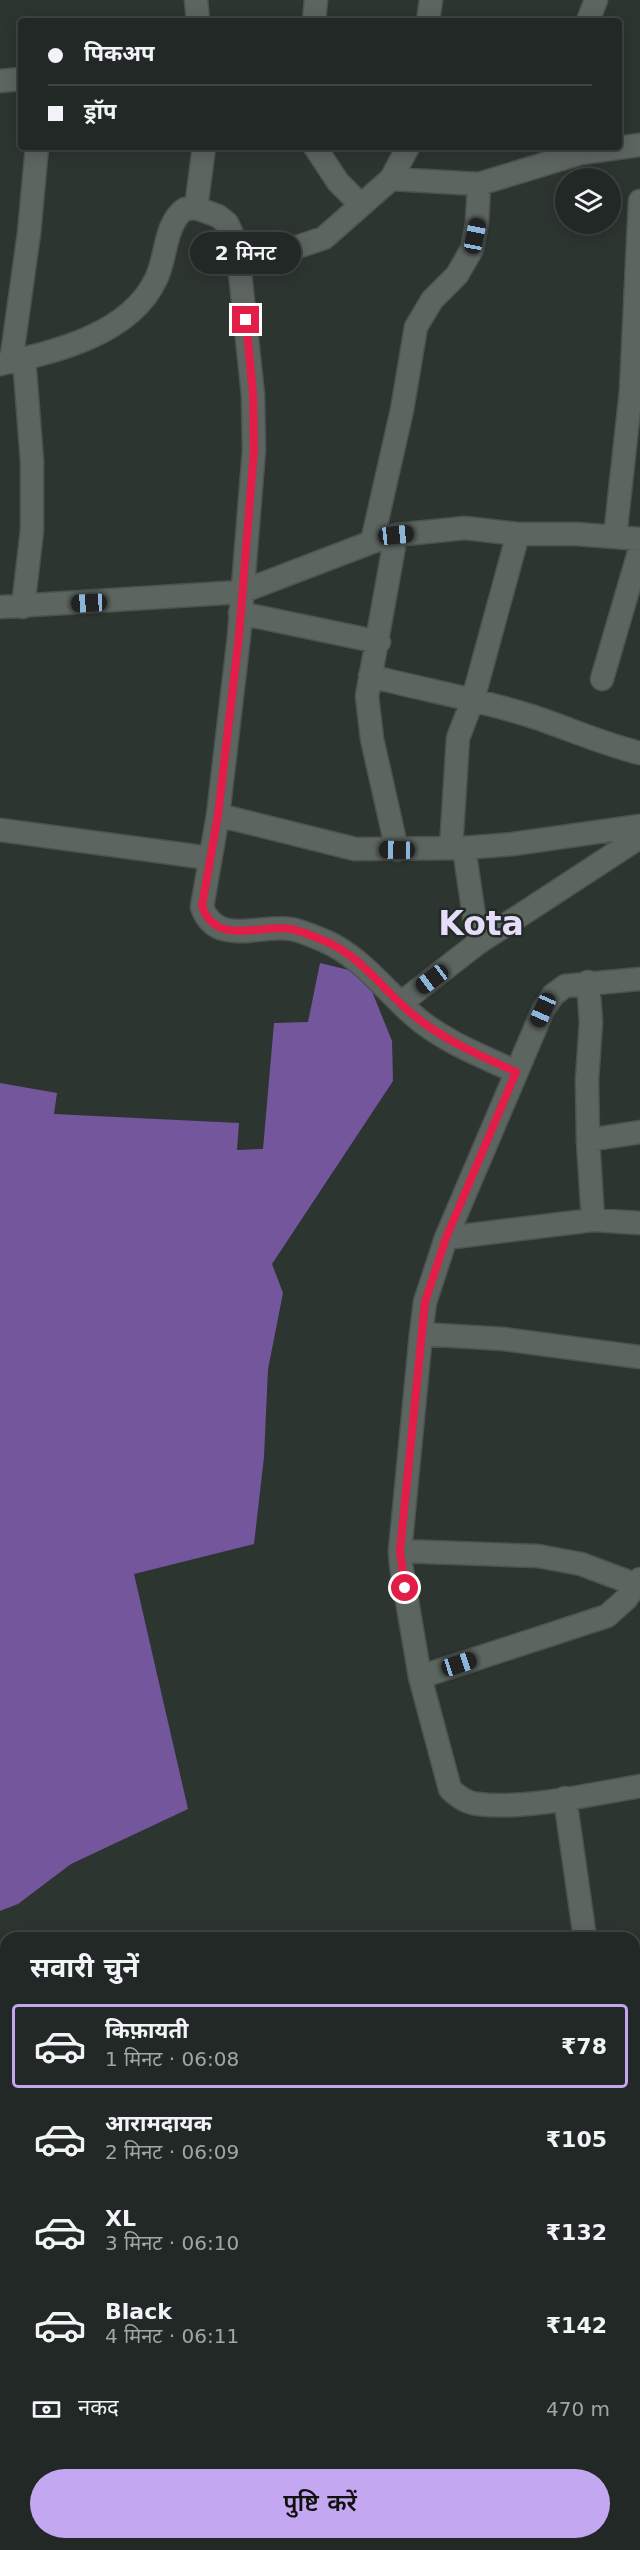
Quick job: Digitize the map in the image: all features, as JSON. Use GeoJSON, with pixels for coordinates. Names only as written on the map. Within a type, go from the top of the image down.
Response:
{"type":"FeatureCollection","features":[{"type":"Feature","properties":{"kind":"street"},"geometry":{"type":"LineString","coordinates":[[196,0],[198,18]]}},
{"type":"Feature","properties":{"kind":"street"},"geometry":{"type":"LineString","coordinates":[[314,18],[316,0]]}},
{"type":"Feature","properties":{"kind":"street"},"geometry":{"type":"LineString","coordinates":[[428,18],[431,0]]}},
{"type":"Feature","properties":{"kind":"street"},"geometry":{"type":"LineString","coordinates":[[589,18],[596,0]]}},
{"type":"Feature","properties":{"kind":"street"},"geometry":{"type":"LineString","coordinates":[[0,81],[18,79]]}},
{"type":"Feature","properties":{"kind":"street"},"geometry":{"type":"LineString","coordinates":[[622,147],[640,145]]}},
{"type":"Feature","properties":{"kind":"street"},"geometry":{"type":"LineString","coordinates":[[23,607],[32,530],[32,461],[12,362],[29,233],[37,150]]}},
{"type":"Feature","properties":{"kind":"street"},"geometry":{"type":"LineString","coordinates":[[196,208],[204,150]]}},
{"type":"Feature","properties":{"kind":"street"},"geometry":{"type":"LineString","coordinates":[[317,150],[338,182],[362,205]]}},
{"type":"Feature","properties":{"kind":"street"},"geometry":{"type":"LineString","coordinates":[[238,254],[291,249],[324,238],[391,179],[406,150]]}},
{"type":"Feature","properties":{"kind":"street"},"geometry":{"type":"LineString","coordinates":[[524,171],[533,150]]}},
{"type":"Feature","properties":{"kind":"street"},"geometry":{"type":"LineString","coordinates":[[391,179],[479,184],[581,153],[603,150]]}},
{"type":"Feature","properties":{"kind":"street"},"geometry":{"type":"LineString","coordinates":[[372,542],[402,410],[416,327],[432,300],[457,275],[472,249],[477,223],[479,184]]}},
{"type":"Feature","properties":{"kind":"street"},"geometry":{"type":"LineString","coordinates":[[615,537],[631,391],[640,201]]}},
{"type":"Feature","properties":{"kind":"street"},"geometry":{"type":"LineString","coordinates":[[12,362],[68,346],[113,325],[142,301],[156,279],[174,220],[185,209],[196,208],[218,216],[227,224],[238,254],[253,394],[254,450],[218,815],[202,906],[206,918],[215,926],[235,931],[290,929],[326,941],[352,955],[401,1003],[444,1039],[516,1072]]}},
{"type":"Feature","properties":{"kind":"street"},"geometry":{"type":"LineString","coordinates":[[240,602],[372,542],[396,535],[465,528],[518,534],[640,539]]}},
{"type":"Feature","properties":{"kind":"street"},"geometry":{"type":"LineString","coordinates":[[478,943],[457,848],[458,738],[473,699],[518,534]]}},
{"type":"Feature","properties":{"kind":"street"},"geometry":{"type":"LineString","coordinates":[[396,535],[368,696],[372,739],[397,850]]}},
{"type":"Feature","properties":{"kind":"street"},"geometry":{"type":"LineString","coordinates":[[602,679],[640,549]]}},
{"type":"Feature","properties":{"kind":"street"},"geometry":{"type":"LineString","coordinates":[[0,607],[240,602],[379,642]]}},
{"type":"Feature","properties":{"kind":"street"},"geometry":{"type":"LineString","coordinates":[[370,676],[437,693],[473,699],[532,717],[606,745],[640,753]]}},
{"type":"Feature","properties":{"kind":"street"},"geometry":{"type":"LineString","coordinates":[[218,815],[355,849],[397,850],[513,844],[640,826]]}},
{"type":"Feature","properties":{"kind":"street"},"geometry":{"type":"LineString","coordinates":[[0,830],[209,858]]}},
{"type":"Feature","properties":{"kind":"street"},"geometry":{"type":"LineString","coordinates":[[401,1003],[478,943],[640,837]]}},
{"type":"Feature","properties":{"kind":"street"},"geometry":{"type":"LineString","coordinates":[[640,979],[588,982],[565,986],[553,995],[516,1072],[446,1238],[425,1302],[400,1551],[420,1677],[450,1789],[461,1799],[476,1804],[506,1805],[640,1786]]}},
{"type":"Feature","properties":{"kind":"street"},"geometry":{"type":"LineString","coordinates":[[588,982],[591,1023],[587,1079],[588,1140],[593,1220]]}},
{"type":"Feature","properties":{"kind":"street"},"geometry":{"type":"LineString","coordinates":[[588,1140],[640,1132]]}},
{"type":"Feature","properties":{"kind":"street"},"geometry":{"type":"LineString","coordinates":[[446,1238],[593,1220],[640,1223]]}},
{"type":"Feature","properties":{"kind":"street"},"geometry":{"type":"LineString","coordinates":[[421,1334],[504,1339],[640,1357]]}},
{"type":"Feature","properties":{"kind":"street"},"geometry":{"type":"LineString","coordinates":[[400,1551],[538,1556],[581,1564],[639,1582],[627,1599],[607,1616],[420,1677]]}},
{"type":"Feature","properties":{"kind":"street"},"geometry":{"type":"LineString","coordinates":[[565,1798],[584,1932]]}},
{"type":"Feature","properties":{"kind":"street"},"geometry":{"type":"LineString","coordinates":[[0,2367],[0,2384]]}},
{"type":"Feature","properties":{"kind":"shaded area"},"geometry":{"type":"Polygon","coordinates":[[[320,963],[365,974],[392,1041],[393,1081],[272,1264],[283,1293],[268,1369],[264,1457],[254,1544],[134,1574],[188,1809],[71,1864],[18,1904],[0,1911],[0,1083],[57,1093],[54,1114],[239,1123],[237,1150],[263,1149],[274,1023],[308,1022],[320,963]]]}},
{"type":"Feature","properties":{"kind":"district","name":"Kota"},"geometry":{"type":"Point","coordinates":[481,923]}},
{"type":"Feature","properties":{"kind":"route"},"geometry":{"type":"LineString","coordinates":[[246,320],[253,394],[254,450],[239,636],[218,815],[202,906],[206,918],[215,926],[235,931],[290,929],[326,941],[352,955],[413,1015],[444,1039],[516,1072],[446,1238],[425,1302],[400,1551],[405,1588]]}}]}
